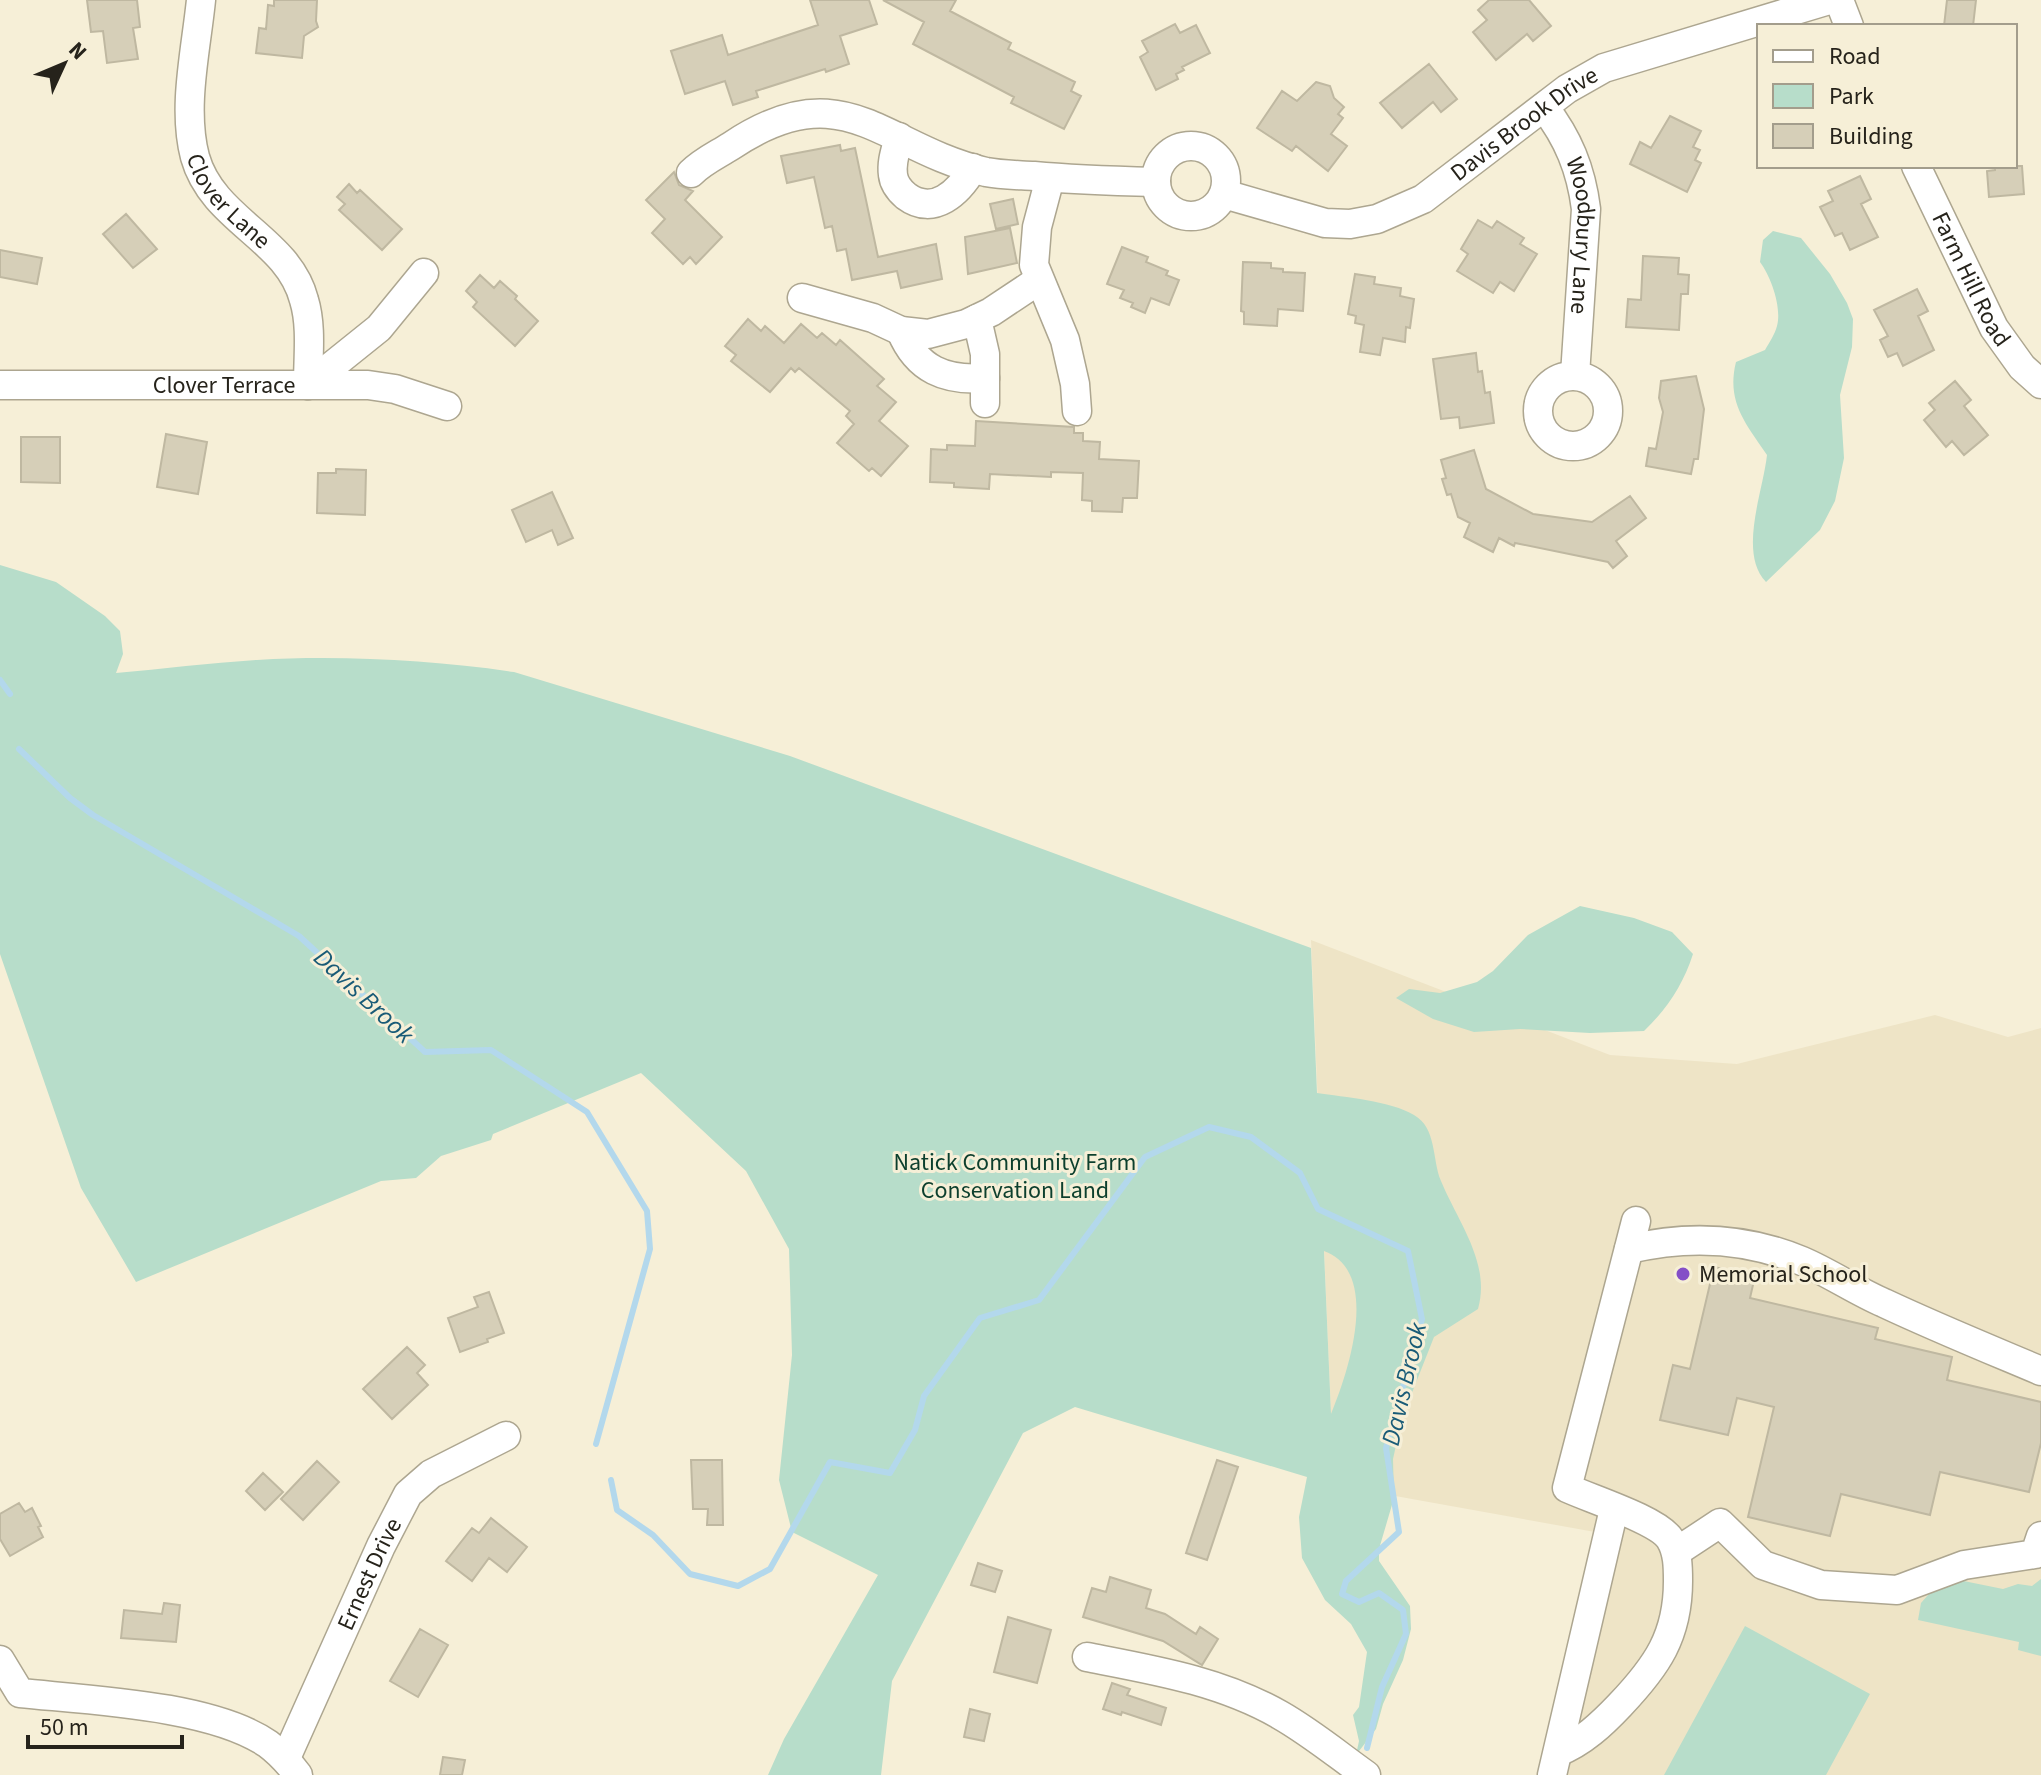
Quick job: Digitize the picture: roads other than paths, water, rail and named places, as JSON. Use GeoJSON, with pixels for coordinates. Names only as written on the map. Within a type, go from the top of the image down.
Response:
{"type":"FeatureCollection","features":[{"type":"Feature","properties":{"kind":"street","name":"Clover Lane"},"geometry":{"type":"LineString","coordinates":[[201,0],[191,113],[191,137],[196,159],[215,197],[285,262],[296,279],[305,301],[308,323],[308,385]]}},
{"type":"Feature","properties":{"kind":"street","name":"Davis Brook Drive"},"geometry":{"type":"LineString","coordinates":[[1224,194],[1325,223],[1350,224],[1377,219],[1423,199],[1585,77],[1604,68],[1829,0]]}},
{"type":"Feature","properties":{"kind":"street"},"geometry":{"type":"LineString","coordinates":[[1839,0],[1848,24]]}},
{"type":"Feature","properties":{"kind":"street","name":"Woodbury Lane"},"geometry":{"type":"LineString","coordinates":[[1544,107],[1571,149],[1581,176],[1586,209],[1575,375]]}},
{"type":"Feature","properties":{"kind":"street"},"geometry":{"type":"LineString","coordinates":[[691,173],[699,164],[758,128],[804,116],[838,113],[990,173],[1156,182]]}},
{"type":"Feature","properties":{"kind":"street"},"geometry":{"type":"LineString","coordinates":[[899,137],[892,173],[895,183],[912,200],[924,204],[947,199],[965,182],[973,168]]}},
{"type":"Feature","properties":{"kind":"street"},"geometry":{"type":"LineString","coordinates":[[1188,146],[1213,154],[1222,164],[1226,177],[1224,194],[1210,212],[1192,217],[1181,215],[1163,203],[1156,182],[1157,171],[1167,156],[1188,146]]}},
{"type":"Feature","properties":{"kind":"street","name":"Farm Hill Road"},"geometry":{"type":"LineString","coordinates":[[1917,168],[1994,328],[2022,367],[2041,384]]}},
{"type":"Feature","properties":{"kind":"street"},"geometry":{"type":"LineString","coordinates":[[1050,178],[1034,250],[1039,280],[1065,340],[1075,384],[1077,411]]}},
{"type":"Feature","properties":{"kind":"street"},"geometry":{"type":"LineString","coordinates":[[308,385],[379,328],[424,273]]}},
{"type":"Feature","properties":{"kind":"street"},"geometry":{"type":"LineString","coordinates":[[802,298],[873,318],[901,331],[928,334],[977,319],[1039,280]]}},
{"type":"Feature","properties":{"kind":"street"},"geometry":{"type":"LineString","coordinates":[[901,331],[912,352],[935,371],[985,391],[985,354],[977,319]]}},
{"type":"Feature","properties":{"kind":"street","name":"Clover Terrace"},"geometry":{"type":"LineString","coordinates":[[0,385],[368,385],[395,389],[447,406]]}},
{"type":"Feature","properties":{"kind":"street"},"geometry":{"type":"LineString","coordinates":[[1555,1764],[1606,1720],[1650,1673],[1661,1655],[1676,1615],[1676,1552],[1669,1537],[1655,1525],[1567,1488],[1636,1221]]}},
{"type":"Feature","properties":{"kind":"street"},"geometry":{"type":"LineString","coordinates":[[1629,1249],[1673,1240],[1725,1240],[1751,1244],[1805,1262],[1888,1305],[2041,1371]]}},
{"type":"Feature","properties":{"kind":"street","name":"Ernest Drive"},"geometry":{"type":"LineString","coordinates":[[292,1767],[381,1546],[408,1494],[431,1474],[506,1436]]}},
{"type":"Feature","properties":{"kind":"street"},"geometry":{"type":"LineString","coordinates":[[1555,1764],[1614,1509]]}},
{"type":"Feature","properties":{"kind":"street"},"geometry":{"type":"LineString","coordinates":[[1676,1552],[1720,1523],[1763,1565],[1821,1585],[1897,1590],[1964,1565],[2035,1554],[2041,1536]]}},
{"type":"Feature","properties":{"kind":"street"},"geometry":{"type":"LineString","coordinates":[[1087,1657],[1183,1676],[1237,1694],[1281,1715],[1366,1775]]}},
{"type":"Feature","properties":{"kind":"street"},"geometry":{"type":"LineString","coordinates":[[0,1660],[10,1692],[168,1709],[233,1727],[265,1742],[292,1767]]}},
{"type":"Feature","properties":{"kind":"waterway","name":"Davis Brook"},"geometry":{"type":"LineString","coordinates":[[0,680],[10,694]]}},
{"type":"Feature","properties":{"kind":"waterway","name":"Davis Brook"},"geometry":{"type":"LineString","coordinates":[[19,749],[70,798],[93,815],[299,936],[425,1052],[491,1050],[587,1112],[647,1211],[650,1249],[596,1444]]}},
{"type":"Feature","properties":{"kind":"waterway","name":"Davis Brook"},"geometry":{"type":"LineString","coordinates":[[611,1480],[617,1510],[653,1535],[690,1574],[738,1586],[770,1569],[830,1462],[890,1473],[915,1430],[924,1396],[980,1318],[1039,1300],[1145,1157],[1209,1127],[1251,1137],[1300,1173],[1318,1209],[1408,1251],[1422,1319],[1386,1448],[1399,1532],[1346,1581],[1342,1594],[1359,1602],[1379,1593],[1403,1610],[1406,1634],[1382,1687],[1367,1748]]}},
{"type":"Feature","properties":{"kind":"place","name":"Memorial School"},"geometry":{"type":"Point","coordinates":[1683,1274]}},
{"type":"Feature","properties":{"kind":"park label","name":"Natick Community Farm Conservation Land"},"geometry":{"type":"Point","coordinates":[1015,1176]}}]}
